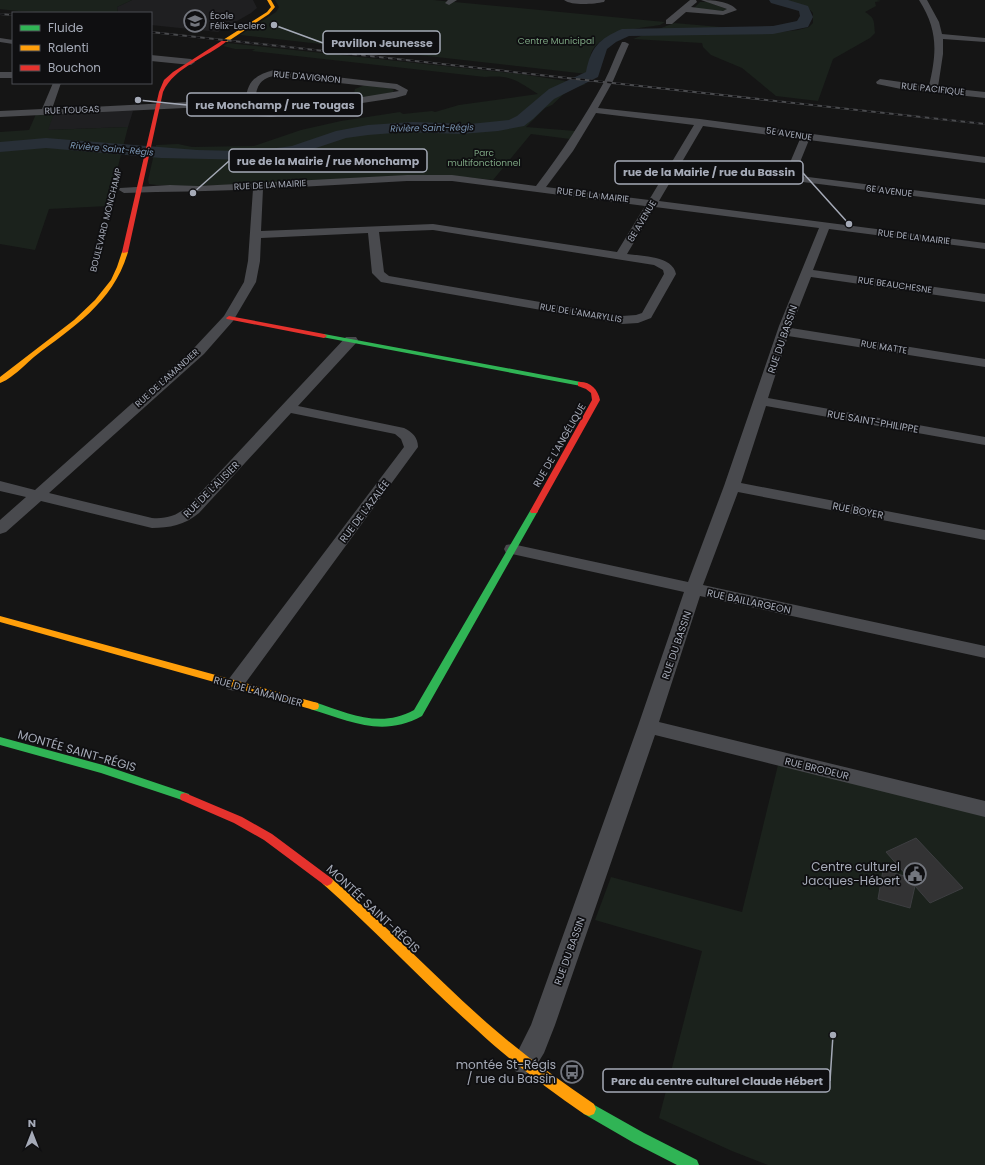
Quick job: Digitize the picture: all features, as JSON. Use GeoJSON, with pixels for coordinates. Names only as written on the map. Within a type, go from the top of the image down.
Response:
{"type":"FeatureCollection","features":[{"type":"Feature","properties":{"kind":"street"},"geometry":{"type":"LineString","coordinates":[[156,78],[180,61],[262,12],[265,6],[262,0]]}},
{"type":"Feature","properties":{"kind":"street"},"geometry":{"type":"LineString","coordinates":[[0,381],[82,317],[106,293],[114,281],[121,266],[162,88],[166,81],[191,62],[268,13],[272,7],[269,0]]}},
{"type":"Feature","properties":{"kind":"street"},"geometry":{"type":"LineString","coordinates":[[568,0],[589,2],[601,0]]}},
{"type":"Feature","properties":{"kind":"street"},"geometry":{"type":"LineString","coordinates":[[669,22],[694,0]]}},
{"type":"Feature","properties":{"kind":"street"},"geometry":{"type":"LineString","coordinates":[[684,9],[723,12],[733,10],[731,8],[705,0]]}},
{"type":"Feature","properties":{"kind":"street"},"geometry":{"type":"LineString","coordinates":[[923,0],[934,17],[939,36],[940,54],[933,90]]}},
{"type":"Feature","properties":{"kind":"street"},"geometry":{"type":"LineString","coordinates":[[939,36],[985,40]]}},
{"type":"Feature","properties":{"kind":"street"},"geometry":{"type":"LineString","coordinates":[[0,40],[12,42]]}},
{"type":"Feature","properties":{"kind":"street"},"geometry":{"type":"LineString","coordinates":[[540,188],[568,151],[593,110],[609,81],[625,44]]}},
{"type":"Feature","properties":{"kind":"street"},"geometry":{"type":"LineString","coordinates":[[152,58],[191,62]]}},
{"type":"Feature","properties":{"kind":"street","name":"RUE D'AVIGNON"},"geometry":{"type":"LineString","coordinates":[[282,73],[397,87],[404,90],[400,94],[355,101],[267,114],[252,111],[251,102],[254,83],[261,76],[268,74],[282,73]]}},
{"type":"Feature","properties":{"kind":"street"},"geometry":{"type":"LineString","coordinates":[[0,75],[12,75]]}},
{"type":"Feature","properties":{"kind":"street","name":"RUE D'AVIGNON"},"geometry":{"type":"LineString","coordinates":[[355,101],[348,92],[358,82]]}},
{"type":"Feature","properties":{"kind":"street","name":"RUE PACIFIQUE"},"geometry":{"type":"LineString","coordinates":[[880,82],[933,90],[985,95]]}},
{"type":"Feature","properties":{"kind":"street"},"geometry":{"type":"LineString","coordinates":[[46,111],[57,84]]}},
{"type":"Feature","properties":{"kind":"street"},"geometry":{"type":"LineString","coordinates":[[142,117],[147,96]]}},
{"type":"Feature","properties":{"kind":"street"},"geometry":{"type":"LineString","coordinates":[[144,107],[251,102]]}},
{"type":"Feature","properties":{"kind":"street","name":"RUE TOUGAS"},"geometry":{"type":"LineString","coordinates":[[0,114],[144,107]]}},
{"type":"Feature","properties":{"kind":"street","name":"5E AVENUE"},"geometry":{"type":"LineString","coordinates":[[593,110],[700,122],[858,145],[985,160]]}},
{"type":"Feature","properties":{"kind":"street","name":"8E AVENUE"},"geometry":{"type":"LineString","coordinates":[[620,257],[700,122]]}},
{"type":"Feature","properties":{"kind":"street","name":"6E AVENUE"},"geometry":{"type":"LineString","coordinates":[[805,137],[791,170],[793,177],[817,182],[985,202]]}},
{"type":"Feature","properties":{"kind":"street","name":"RUE DE LA MAIRIE"},"geometry":{"type":"LineString","coordinates":[[123,195],[139,192],[173,193],[198,189],[430,177],[474,180],[540,188],[985,246]]}},
{"type":"Feature","properties":{"kind":"street","name":"BOULEVARD MONCHAMP"},"geometry":{"type":"LineString","coordinates":[[123,195],[126,179]]}},
{"type":"Feature","properties":{"kind":"street","name":"RUE DE L'AMANDIER"},"geometry":{"type":"LineString","coordinates":[[0,529],[199,350],[229,318],[242,297],[252,274],[256,235],[258,186]]}},
{"type":"Feature","properties":{"kind":"street","name":"RUE DU BASSIN"},"geometry":{"type":"LineString","coordinates":[[524,1063],[536,1045],[648,726],[694,589],[732,486],[784,331],[825,226]]}},
{"type":"Feature","properties":{"kind":"street","name":"RUE DE L'AMARYLLIS"},"geometry":{"type":"LineString","coordinates":[[256,235],[373,229],[416,227],[437,228],[662,264],[670,272],[647,315],[642,319],[622,320],[385,279],[378,273],[373,229]]}},
{"type":"Feature","properties":{"kind":"street","name":"RUE BEAUCHESNE"},"geometry":{"type":"LineString","coordinates":[[806,273],[985,298]]}},
{"type":"Feature","properties":{"kind":"street"},"geometry":{"type":"LineString","coordinates":[[38,339],[88,298]]}},
{"type":"Feature","properties":{"kind":"street","name":"RUE DE L'ANGÉLIQUE"},"geometry":{"type":"LineString","coordinates":[[229,318],[573,382],[590,387],[596,391],[597,396],[594,406],[424,704],[413,717],[402,723]]}},
{"type":"Feature","properties":{"kind":"street","name":"RUE MATTE"},"geometry":{"type":"LineString","coordinates":[[784,331],[985,363]]}},
{"type":"Feature","properties":{"kind":"street","name":"RUE DE L'ALISIER"},"geometry":{"type":"LineString","coordinates":[[0,486],[152,523],[161,524],[180,520],[192,510],[350,340]]}},
{"type":"Feature","properties":{"kind":"street","name":"RUE SAINT-PHILIPPE"},"geometry":{"type":"LineString","coordinates":[[761,401],[985,441]]}},
{"type":"Feature","properties":{"kind":"street","name":"RUE DE L'AZALÉE"},"geometry":{"type":"LineString","coordinates":[[234,684],[411,447],[412,442],[410,438],[399,431],[288,408]]}},
{"type":"Feature","properties":{"kind":"street","name":"RUE BOYER"},"geometry":{"type":"LineString","coordinates":[[732,486],[985,535]]}},
{"type":"Feature","properties":{"kind":"street","name":"RUE BAILLARGEON"},"geometry":{"type":"LineString","coordinates":[[512,549],[985,652]]}},
{"type":"Feature","properties":{"kind":"street","name":"RUE DE L'AMANDIER"},"geometry":{"type":"LineString","coordinates":[[0,619],[378,724],[387,725],[402,723]]}},
{"type":"Feature","properties":{"kind":"street","name":"RUE BRODEUR"},"geometry":{"type":"LineString","coordinates":[[648,726],[985,809]]}},
{"type":"Feature","properties":{"kind":"street","name":"MONTÉE SAINT-RÉGIS"},"geometry":{"type":"LineString","coordinates":[[0,741],[102,770],[190,799],[232,817],[268,837],[328,881],[467,1014],[524,1063],[562,1092],[610,1122],[692,1165]]}},
{"type":"Feature","properties":{"kind":"shaded area","name":"École Félix-Leclerc"},"geometry":{"type":"Polygon","coordinates":[[[132,0],[253,0],[257,8],[218,32],[152,25],[152,12],[118,12],[117,7],[132,0]]]}},
{"type":"Feature","properties":{"kind":"shaded area"},"geometry":{"type":"Polygon","coordinates":[[[133,111],[128,127],[47,130],[54,113],[133,111]]]}},
{"type":"Feature","properties":{"kind":"green space"},"geometry":{"type":"Polygon","coordinates":[[[0,0],[132,0],[117,7],[118,12],[44,12],[0,9],[0,0]]]}},
{"type":"Feature","properties":{"kind":"green space","name":"Centre Municipal"},"geometry":{"type":"Polygon","coordinates":[[[275,0],[433,0],[665,22],[660,25],[633,29],[604,39],[597,44],[592,51],[587,74],[240,35],[276,12],[279,7],[275,0]]]}},
{"type":"Feature","properties":{"kind":"green space"},"geometry":{"type":"Polygon","coordinates":[[[769,0],[881,1],[875,2],[876,6],[865,12],[871,16],[873,20],[875,33],[870,38],[833,59],[818,101],[776,96],[742,68],[711,55],[703,47],[702,43],[633,39],[674,23],[780,32],[809,27],[813,23],[813,13],[806,7],[799,5],[784,5],[769,0]]]}},
{"type":"Feature","properties":{"kind":"green space"},"geometry":{"type":"Polygon","coordinates":[[[700,2],[708,2],[729,10],[721,11],[694,8],[700,2]]]}},
{"type":"Feature","properties":{"kind":"green space","name":"Parc multifonctionnel"},"geometry":{"type":"Polygon","coordinates":[[[228,43],[520,74],[586,84],[568,90],[552,105],[545,108],[526,127],[575,131],[570,139],[531,134],[493,180],[466,177],[195,186],[149,184],[148,180],[156,145],[178,144],[192,147],[254,146],[301,130],[341,121],[400,112],[403,114],[435,112],[459,105],[538,94],[518,82],[501,77],[485,77],[252,51],[255,49],[235,49],[223,46],[228,43]]]}},
{"type":"Feature","properties":{"kind":"green space"},"geometry":{"type":"Polygon","coordinates":[[[365,85],[394,90],[393,92],[365,98],[355,96],[355,89],[365,85]]]}},
{"type":"Feature","properties":{"kind":"green space"},"geometry":{"type":"Polygon","coordinates":[[[54,113],[48,130],[128,127],[108,206],[49,209],[35,250],[0,244],[0,132],[29,130],[36,114],[54,113]]]}},
{"type":"Feature","properties":{"kind":"green space"},"geometry":{"type":"Polygon","coordinates":[[[778,765],[985,816],[985,1165],[768,1165],[732,1151],[659,1118],[702,951],[595,920],[611,877],[742,912],[778,765]]]}},
{"type":"Feature","properties":{"kind":"building","name":"Centre culturel Jacques-Hébert"},"geometry":{"type":"Polygon","coordinates":[[[916,838],[963,888],[930,903],[915,886],[910,908],[878,899],[883,870],[908,877],[886,852],[916,838]]]}},
{"type":"Feature","properties":{"kind":"waterway","name":"Rivière Saint-Régis"},"geometry":{"type":"LineString","coordinates":[[0,147],[46,143],[161,153],[226,156],[255,155],[282,153],[295,150],[351,132],[413,127],[470,129],[489,128],[513,124],[527,116],[545,99],[554,93],[593,74],[596,57],[602,47],[612,39],[627,32],[773,30],[803,24],[803,20],[807,17],[804,9],[775,0]]}},
{"type":"Feature","properties":{"kind":"railway"},"geometry":{"type":"LineString","coordinates":[[0,14],[12,15]]}},
{"type":"Feature","properties":{"kind":"railway"},"geometry":{"type":"LineString","coordinates":[[152,32],[985,124]]}},
{"type":"Feature","properties":{"kind":"traffic: fast"},"geometry":{"type":"LineString","coordinates":[[324,336],[581,384]]}},
{"type":"Feature","properties":{"kind":"traffic: fast"},"geometry":{"type":"LineString","coordinates":[[314,706],[367,722],[380,723],[393,723],[406,720],[418,713],[534,511]]}},
{"type":"Feature","properties":{"kind":"traffic: fast"},"geometry":{"type":"LineString","coordinates":[[0,741],[103,769],[185,797]]}},
{"type":"Feature","properties":{"kind":"traffic: fast"},"geometry":{"type":"LineString","coordinates":[[589,1109],[639,1138],[692,1165]]}},
{"type":"Feature","properties":{"kind":"traffic: slow"},"geometry":{"type":"LineString","coordinates":[[225,41],[268,13],[273,7],[269,0]]}},
{"type":"Feature","properties":{"kind":"traffic: slow"},"geometry":{"type":"LineString","coordinates":[[0,381],[76,321],[97,302],[114,280],[121,267],[125,252]]}},
{"type":"Feature","properties":{"kind":"traffic: slow"},"geometry":{"type":"LineString","coordinates":[[0,619],[314,706]]}},
{"type":"Feature","properties":{"kind":"traffic: slow"},"geometry":{"type":"LineString","coordinates":[[327,881],[363,913],[481,1026],[511,1052],[589,1109]]}},
{"type":"Feature","properties":{"kind":"traffic: jam"},"geometry":{"type":"LineString","coordinates":[[125,252],[161,92],[166,81],[175,73],[225,41]]}},
{"type":"Feature","properties":{"kind":"traffic: jam"},"geometry":{"type":"LineString","coordinates":[[229,318],[324,336]]}},
{"type":"Feature","properties":{"kind":"traffic: jam"},"geometry":{"type":"LineString","coordinates":[[534,511],[596,400],[595,392],[589,387],[581,384]]}},
{"type":"Feature","properties":{"kind":"traffic: jam"},"geometry":{"type":"LineString","coordinates":[[185,797],[238,820],[268,837],[327,881]]}},
{"type":"Feature","properties":{"kind":"place","name":"École Félix-Leclerc"},"geometry":{"type":"Point","coordinates":[195,21]}},
{"type":"Feature","properties":{"kind":"place","name":"Pavillon Jeunesse"},"geometry":{"type":"Point","coordinates":[274,25]}},
{"type":"Feature","properties":{"kind":"place","name":"rue Monchamp / rue Tougas"},"geometry":{"type":"Point","coordinates":[138,100]}},
{"type":"Feature","properties":{"kind":"place","name":"rue de la Mairie / rue Monchamp"},"geometry":{"type":"Point","coordinates":[193,193]}},
{"type":"Feature","properties":{"kind":"place","name":"rue de la Mairie / rue du Bassin"},"geometry":{"type":"Point","coordinates":[849,224]}},
{"type":"Feature","properties":{"kind":"place","name":"Centre culturel Jacques-Hébert"},"geometry":{"type":"Point","coordinates":[915,874]}},
{"type":"Feature","properties":{"kind":"place","name":"Parc du centre culturel Claude Hébert"},"geometry":{"type":"Point","coordinates":[833,1035]}},
{"type":"Feature","properties":{"kind":"place","name":"montée St-Régis / rue du Bassin"},"geometry":{"type":"Point","coordinates":[572,1072]}}]}
